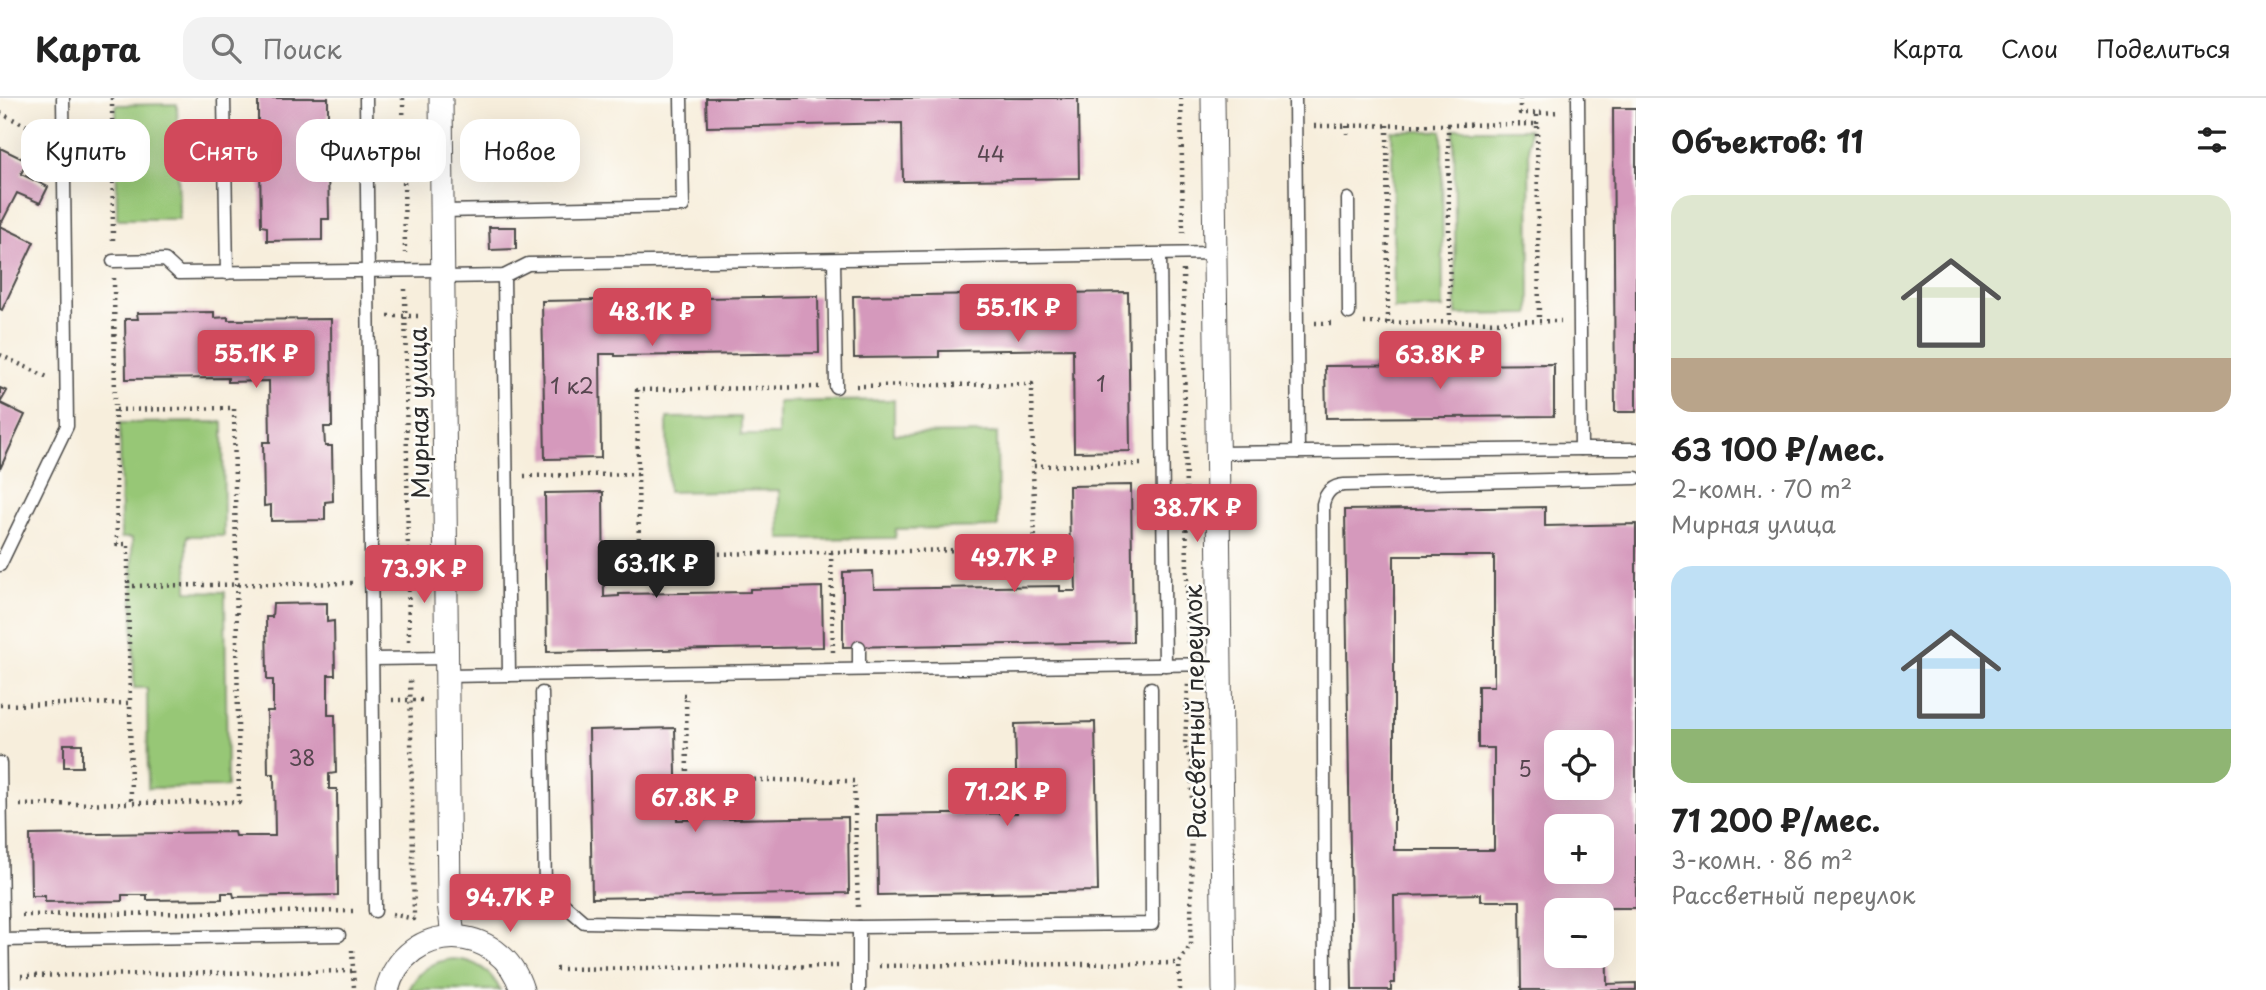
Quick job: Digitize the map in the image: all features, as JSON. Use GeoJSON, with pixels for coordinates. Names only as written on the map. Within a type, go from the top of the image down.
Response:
{"type":"FeatureCollection","features":[{"type":"Feature","properties":{"kind":"street","name":"Мирная улица"},"geometry":{"type":"LineString","coordinates":[[442,98],[449,902],[453,937]]}},
{"type":"Feature","properties":{"kind":"street","name":"Рассветный переулок"},"geometry":{"type":"LineString","coordinates":[[1213,98],[1224,990]]}},
{"type":"Feature","properties":{"kind":"street"},"geometry":{"type":"LineString","coordinates":[[387,990],[399,964],[414,950],[433,941],[453,937],[474,940],[498,952],[512,968],[522,990]]}},
{"type":"Feature","properties":{"kind":"lane"},"geometry":{"type":"LineString","coordinates":[[63,98],[63,119]]}},
{"type":"Feature","properties":{"kind":"lane"},"geometry":{"type":"LineString","coordinates":[[224,98],[227,273]]}},
{"type":"Feature","properties":{"kind":"lane"},"geometry":{"type":"LineString","coordinates":[[366,98],[375,911]]}},
{"type":"Feature","properties":{"kind":"lane"},"geometry":{"type":"LineString","coordinates":[[442,211],[683,206],[681,98]]}},
{"type":"Feature","properties":{"kind":"lane"},"geometry":{"type":"LineString","coordinates":[[1295,98],[1298,452]]}},
{"type":"Feature","properties":{"kind":"lane"},"geometry":{"type":"LineString","coordinates":[[1578,98],[1581,449]]}},
{"type":"Feature","properties":{"kind":"lane"},"geometry":{"type":"LineString","coordinates":[[0,565],[67,425],[64,182]]}},
{"type":"Feature","properties":{"kind":"lane"},"geometry":{"type":"LineString","coordinates":[[1348,199],[1349,313]]}},
{"type":"Feature","properties":{"kind":"lane"},"geometry":{"type":"LineString","coordinates":[[113,261],[165,260],[179,274],[405,270],[504,276],[528,264],[1215,254]]}},
{"type":"Feature","properties":{"kind":"lane"},"geometry":{"type":"LineString","coordinates":[[1160,255],[1165,665]]}},
{"type":"Feature","properties":{"kind":"lane"},"geometry":{"type":"LineString","coordinates":[[834,260],[836,387]]}},
{"type":"Feature","properties":{"kind":"lane"},"geometry":{"type":"LineString","coordinates":[[504,276],[509,675]]}},
{"type":"Feature","properties":{"kind":"lane"},"geometry":{"type":"LineString","coordinates":[[1217,453],[1636,449]]}},
{"type":"Feature","properties":{"kind":"lane"},"geometry":{"type":"LineString","coordinates":[[1325,990],[1325,495],[1337,485],[1636,478]]}},
{"type":"Feature","properties":{"kind":"lane"},"geometry":{"type":"LineString","coordinates":[[859,647],[859,669]]}},
{"type":"Feature","properties":{"kind":"lane"},"geometry":{"type":"LineString","coordinates":[[373,659],[410,659],[509,675],[1220,664]]}},
{"type":"Feature","properties":{"kind":"lane"},"geometry":{"type":"LineString","coordinates":[[542,693],[545,888],[584,922],[859,927],[1152,925],[1151,688]]}},
{"type":"Feature","properties":{"kind":"lane"},"geometry":{"type":"LineString","coordinates":[[0,763],[3,990]]}},
{"type":"Feature","properties":{"kind":"lane"},"geometry":{"type":"LineString","coordinates":[[859,927],[859,990]]}},
{"type":"Feature","properties":{"kind":"lane"},"geometry":{"type":"LineString","coordinates":[[1,940],[339,935]]}},
{"type":"Feature","properties":{"kind":"path"},"geometry":{"type":"LineString","coordinates":[[111,98],[117,544],[128,544],[131,803]]}},
{"type":"Feature","properties":{"kind":"path"},"geometry":{"type":"LineString","coordinates":[[18,915],[375,911],[414,919],[403,98]]}},
{"type":"Feature","properties":{"kind":"path"},"geometry":{"type":"LineString","coordinates":[[1520,98],[1520,113],[1578,112]]}},
{"type":"Feature","properties":{"kind":"path"},"geometry":{"type":"LineString","coordinates":[[0,113],[21,123]]}},
{"type":"Feature","properties":{"kind":"path"},"geometry":{"type":"LineString","coordinates":[[1537,113],[1539,321]]}},
{"type":"Feature","properties":{"kind":"path"},"geometry":{"type":"LineString","coordinates":[[1295,126],[1537,124]]}},
{"type":"Feature","properties":{"kind":"path"},"geometry":{"type":"LineString","coordinates":[[1387,125],[1388,323]]}},
{"type":"Feature","properties":{"kind":"path"},"geometry":{"type":"LineString","coordinates":[[1448,125],[1450,322]]}},
{"type":"Feature","properties":{"kind":"path"},"geometry":{"type":"LineString","coordinates":[[1347,126],[1347,134]]}},
{"type":"Feature","properties":{"kind":"path"},"geometry":{"type":"LineString","coordinates":[[368,316],[443,316]]}},
{"type":"Feature","properties":{"kind":"path"},"geometry":{"type":"LineString","coordinates":[[1362,323],[1580,321]]}},
{"type":"Feature","properties":{"kind":"path"},"geometry":{"type":"LineString","coordinates":[[1296,324],[1336,323]]}},
{"type":"Feature","properties":{"kind":"path"},"geometry":{"type":"LineString","coordinates":[[0,355],[67,387]]}},
{"type":"Feature","properties":{"kind":"path"},"geometry":{"type":"LineString","coordinates":[[1032,384],[1033,466],[1035,549],[639,555],[637,390],[1032,384]]}},
{"type":"Feature","properties":{"kind":"path"},"geometry":{"type":"LineString","coordinates":[[1,805],[239,802],[234,408],[116,410]]}},
{"type":"Feature","properties":{"kind":"path"},"geometry":{"type":"LineString","coordinates":[[1033,466],[1162,464]]}},
{"type":"Feature","properties":{"kind":"path"},"geometry":{"type":"LineString","coordinates":[[507,476],[639,474]]}},
{"type":"Feature","properties":{"kind":"path"},"geometry":{"type":"LineString","coordinates":[[831,552],[833,670]]}},
{"type":"Feature","properties":{"kind":"path"},"geometry":{"type":"LineString","coordinates":[[128,586],[372,583]]}},
{"type":"Feature","properties":{"kind":"path"},"geometry":{"type":"LineString","coordinates":[[673,694],[686,695],[687,779],[854,781],[859,927]]}},
{"type":"Feature","properties":{"kind":"path"},"geometry":{"type":"LineString","coordinates":[[373,700],[447,699]]}},
{"type":"Feature","properties":{"kind":"path"},"geometry":{"type":"LineString","coordinates":[[0,705],[130,703]]}},
{"type":"Feature","properties":{"kind":"path"},"geometry":{"type":"LineString","coordinates":[[18,976],[352,971]]}},
{"type":"Feature","properties":{"kind":"green space"},"geometry":{"type":"Polygon","coordinates":[[[177,104],[177,119],[164,119],[164,182],[178,182],[179,219],[117,219],[117,182],[150,182],[150,119],[116,119],[116,105],[177,104]]]}},
{"type":"Feature","properties":{"kind":"green space"},"geometry":{"type":"Polygon","coordinates":[[[1454,129],[1529,129],[1530,314],[1456,315],[1454,129]]]}},
{"type":"Feature","properties":{"kind":"green space"},"geometry":{"type":"Polygon","coordinates":[[[1392,131],[1442,131],[1443,308],[1394,309],[1392,131]]]}},
{"type":"Feature","properties":{"kind":"green space"},"geometry":{"type":"Polygon","coordinates":[[[894,400],[894,434],[997,433],[998,527],[896,529],[895,538],[780,539],[779,490],[668,492],[667,418],[741,417],[741,435],[778,435],[778,402],[894,400]]]}},
{"type":"Feature","properties":{"kind":"green space"},"geometry":{"type":"Polygon","coordinates":[[[223,422],[224,536],[187,536],[187,591],[225,592],[227,787],[148,788],[147,688],[134,688],[132,538],[121,538],[120,423],[223,422]]]}},
{"type":"Feature","properties":{"kind":"green space"},"geometry":{"type":"Polygon","coordinates":[[[453,959],[481,968],[492,977],[500,990],[409,990],[426,968],[453,959]]]}},
{"type":"Feature","properties":{"kind":"building"},"geometry":{"type":"Polygon","coordinates":[[[258,98],[328,98],[328,119],[296,119],[296,182],[328,182],[329,219],[322,219],[322,240],[267,241],[267,227],[261,226],[260,182],[282,182],[282,119],[258,119],[258,98]]]}},
{"type":"Feature","properties":{"kind":"building"},"geometry":{"type":"Polygon","coordinates":[[[706,98],[1078,98],[1079,178],[903,181],[902,123],[707,127],[706,98]]]}},
{"type":"Feature","properties":{"kind":"building"},"geometry":{"type":"Polygon","coordinates":[[[1613,108],[1636,108],[1636,412],[1615,412],[1613,108]]]}},
{"type":"Feature","properties":{"kind":"building"},"geometry":{"type":"Polygon","coordinates":[[[0,148],[21,158],[21,182],[38,182],[48,187],[40,203],[17,193],[0,226],[0,148]]]}},
{"type":"Feature","properties":{"kind":"building"},"geometry":{"type":"Polygon","coordinates":[[[0,226],[34,242],[2,310],[0,309],[0,226]]]}},
{"type":"Feature","properties":{"kind":"building"},"geometry":{"type":"Polygon","coordinates":[[[489,227],[516,227],[516,249],[490,250],[489,227]]]}},
{"type":"Feature","properties":{"kind":"building"},"geometry":{"type":"Polygon","coordinates":[[[1128,292],[1130,451],[1074,452],[1073,349],[939,351],[939,357],[854,358],[853,296],[1128,292]]]}},
{"type":"Feature","properties":{"kind":"building"},"geometry":{"type":"Polygon","coordinates":[[[818,296],[819,353],[600,354],[601,458],[545,459],[542,301],[818,296]]]}},
{"type":"Feature","properties":{"kind":"building"},"geometry":{"type":"Polygon","coordinates":[[[214,312],[214,318],[228,317],[228,320],[331,319],[332,427],[324,427],[325,446],[332,446],[333,501],[325,502],[325,520],[271,521],[271,505],[264,506],[263,442],[270,442],[269,381],[228,382],[228,378],[126,379],[125,319],[138,319],[137,313],[214,312]]]}},
{"type":"Feature","properties":{"kind":"building"},"geometry":{"type":"Polygon","coordinates":[[[1554,364],[1554,416],[1326,418],[1325,366],[1554,364]]]}},
{"type":"Feature","properties":{"kind":"building"},"geometry":{"type":"Polygon","coordinates":[[[0,388],[7,391],[0,403],[0,388]]]}},
{"type":"Feature","properties":{"kind":"building"},"geometry":{"type":"Polygon","coordinates":[[[0,403],[25,415],[0,469],[0,403]]]}},
{"type":"Feature","properties":{"kind":"building"},"geometry":{"type":"Polygon","coordinates":[[[1131,485],[1133,642],[843,647],[843,572],[873,571],[874,589],[1060,586],[1060,591],[1076,591],[1075,559],[1070,559],[1069,486],[1131,485]]]}},
{"type":"Feature","properties":{"kind":"building"},"geometry":{"type":"Polygon","coordinates":[[[603,492],[604,597],[619,594],[750,592],[750,589],[822,587],[823,647],[547,652],[545,493],[603,492]]]}},
{"type":"Feature","properties":{"kind":"building"},"geometry":{"type":"Polygon","coordinates":[[[1545,507],[1545,526],[1636,524],[1636,908],[1614,908],[1614,898],[1544,898],[1544,968],[1607,968],[1607,984],[1636,983],[1636,990],[1521,990],[1520,901],[1481,901],[1481,894],[1394,896],[1395,983],[1391,983],[1391,990],[1352,990],[1345,510],[1545,507]],[[1394,556],[1394,850],[1494,850],[1494,748],[1478,748],[1478,686],[1494,686],[1494,556],[1394,556]]]}},
{"type":"Feature","properties":{"kind":"building"},"geometry":{"type":"Polygon","coordinates":[[[327,603],[327,622],[334,621],[335,675],[328,675],[328,715],[335,715],[336,773],[329,774],[329,789],[337,789],[338,895],[234,897],[233,893],[222,893],[222,899],[147,900],[147,895],[122,895],[122,901],[45,902],[45,896],[31,896],[30,835],[234,832],[235,836],[275,836],[274,774],[268,774],[267,711],[273,711],[273,680],[267,680],[266,617],[272,617],[273,604],[327,603]]]}},
{"type":"Feature","properties":{"kind":"building"},"geometry":{"type":"Polygon","coordinates":[[[1095,722],[1098,891],[878,895],[877,815],[1017,813],[1015,724],[1095,722]]]}},
{"type":"Feature","properties":{"kind":"building"},"geometry":{"type":"Polygon","coordinates":[[[675,728],[677,820],[848,817],[849,893],[592,898],[589,730],[675,728]]]}},
{"type":"Feature","properties":{"kind":"building"},"geometry":{"type":"Polygon","coordinates":[[[64,744],[82,744],[82,767],[64,767],[64,744]]]}}]}
